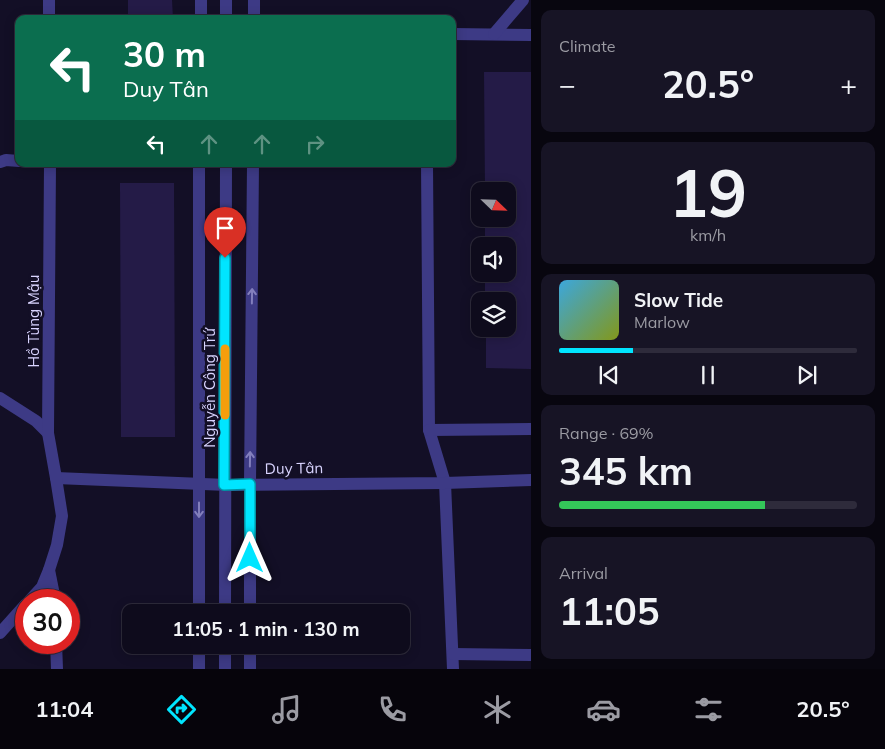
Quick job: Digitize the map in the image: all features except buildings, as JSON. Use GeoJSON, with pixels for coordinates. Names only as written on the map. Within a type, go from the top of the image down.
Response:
{"type":"FeatureCollection","features":[{"type":"Feature","properties":{"kind":"street"},"geometry":{"type":"LineString","coordinates":[[49,0],[49,15]]}},
{"type":"Feature","properties":{"kind":"street"},"geometry":{"type":"LineString","coordinates":[[201,0],[201,15]]}},
{"type":"Feature","properties":{"kind":"street"},"geometry":{"type":"LineString","coordinates":[[226,0],[226,15]]}},
{"type":"Feature","properties":{"kind":"street"},"geometry":{"type":"LineString","coordinates":[[254,0],[254,15]]}},
{"type":"Feature","properties":{"kind":"street"},"geometry":{"type":"LineString","coordinates":[[494,34],[523,0]]}},
{"type":"Feature","properties":{"kind":"street"},"geometry":{"type":"LineString","coordinates":[[456,34],[531,35]]}},
{"type":"Feature","properties":{"kind":"street"},"geometry":{"type":"LineString","coordinates":[[0,162],[15,161]]}},
{"type":"Feature","properties":{"kind":"street","name":"Hồ Tùng Mậu"},"geometry":{"type":"LineString","coordinates":[[40,589],[57,545],[62,516],[48,433],[50,167]]}},
{"type":"Feature","properties":{"kind":"street","name":"Nguyễn Công Trứ"},"geometry":{"type":"LineString","coordinates":[[199,167],[199,604]]}},
{"type":"Feature","properties":{"kind":"street","name":"Nguyễn Công Trứ"},"geometry":{"type":"LineString","coordinates":[[225,604],[226,167]]}},
{"type":"Feature","properties":{"kind":"street"},"geometry":{"type":"LineString","coordinates":[[250,604],[253,167]]}},
{"type":"Feature","properties":{"kind":"street"},"geometry":{"type":"LineString","coordinates":[[427,167],[430,430],[445,483],[453,669]]}},
{"type":"Feature","properties":{"kind":"street"},"geometry":{"type":"LineString","coordinates":[[0,398],[36,422],[48,433]]}},
{"type":"Feature","properties":{"kind":"street"},"geometry":{"type":"LineString","coordinates":[[430,430],[531,429]]}},
{"type":"Feature","properties":{"kind":"street","name":"Duy Tân"},"geometry":{"type":"LineString","coordinates":[[56,478],[224,485],[445,483],[531,480]]}},
{"type":"Feature","properties":{"kind":"street"},"geometry":{"type":"LineString","coordinates":[[49,570],[53,589]]}},
{"type":"Feature","properties":{"kind":"street"},"geometry":{"type":"LineString","coordinates":[[0,633],[15,616]]}},
{"type":"Feature","properties":{"kind":"street"},"geometry":{"type":"LineString","coordinates":[[56,654],[57,669]]}},
{"type":"Feature","properties":{"kind":"street"},"geometry":{"type":"LineString","coordinates":[[199,654],[199,669]]}},
{"type":"Feature","properties":{"kind":"street"},"geometry":{"type":"LineString","coordinates":[[225,654],[225,669]]}},
{"type":"Feature","properties":{"kind":"street"},"geometry":{"type":"LineString","coordinates":[[250,654],[250,669]]}},
{"type":"Feature","properties":{"kind":"street"},"geometry":{"type":"LineString","coordinates":[[453,654],[531,655]]}},
{"type":"Feature","properties":{"kind":"slow traffic"},"geometry":{"type":"LineString","coordinates":[[225,349],[225,415]]}},
{"type":"Feature","properties":{"kind":"route"},"geometry":{"type":"LineString","coordinates":[[225,258],[224,485],[250,484],[250,558]]}}]}
